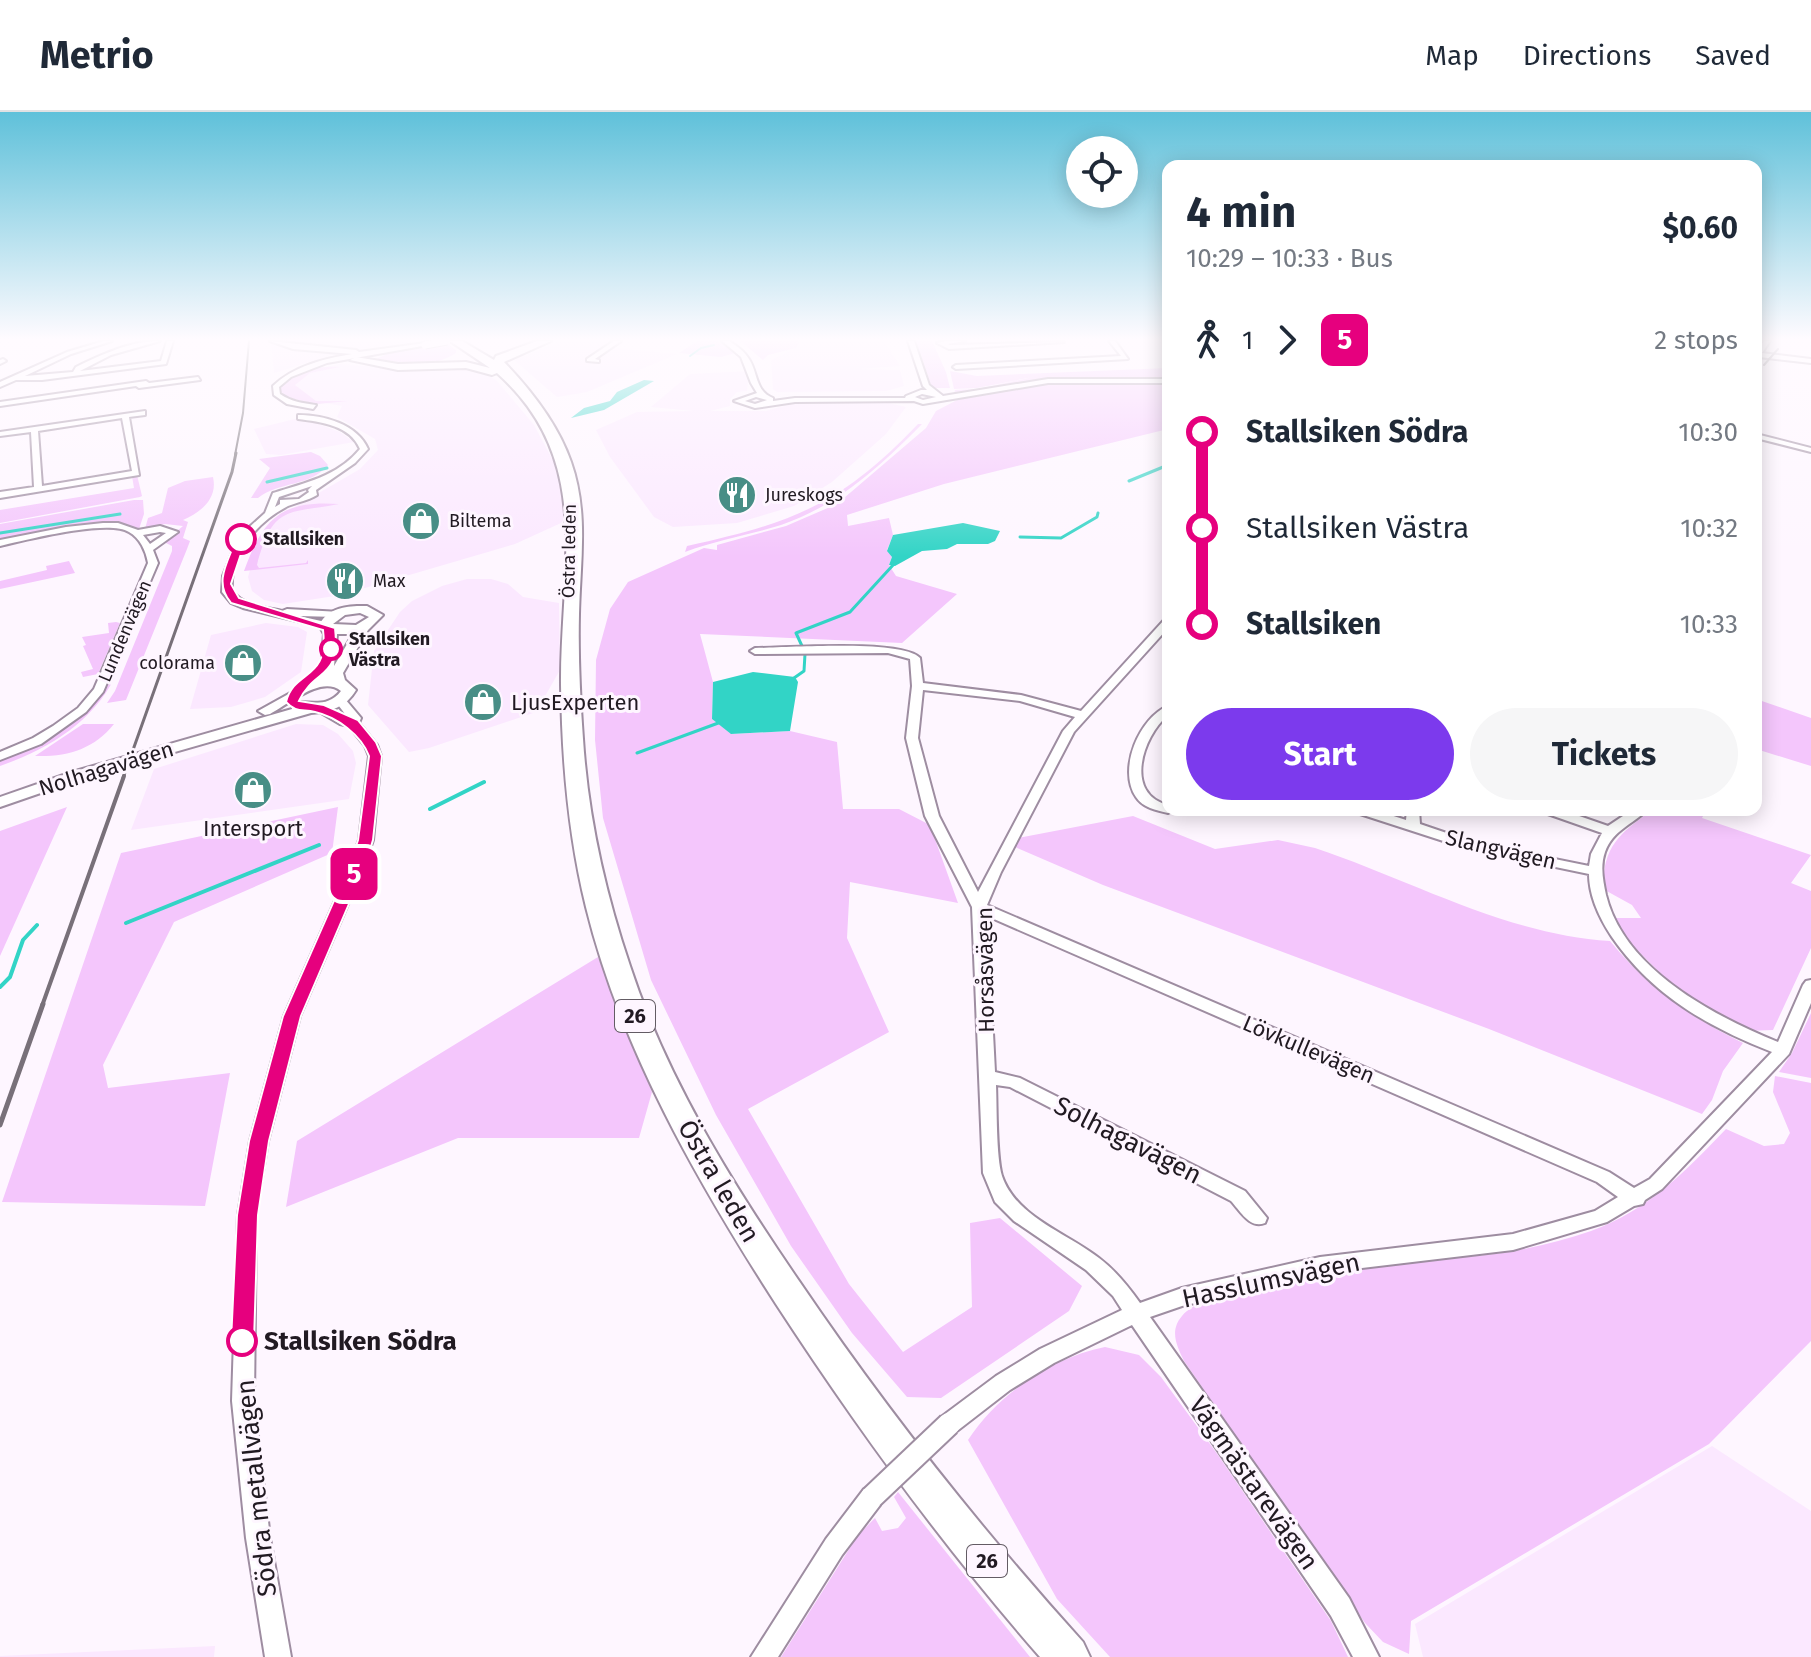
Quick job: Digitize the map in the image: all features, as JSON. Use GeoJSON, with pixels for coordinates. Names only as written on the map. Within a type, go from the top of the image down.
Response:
{"type":"FeatureCollection","features":[{"type":"Feature","properties":{"kind":"highway","name":"Östra leden"},"geometry":{"type":"LineString","coordinates":[[540,413],[550,424],[568,470],[576,522],[570,619],[574,784],[585,849],[603,923],[632,1009],[675,1107],[750,1237],[877,1425],[1047,1641],[1068,1657]]}},
{"type":"Feature","properties":{"kind":"street"},"geometry":{"type":"LineString","coordinates":[[0,434],[141,413]]}},
{"type":"Feature","properties":{"kind":"street"},"geometry":{"type":"LineString","coordinates":[[275,613],[329,622],[341,631],[363,627],[375,620],[375,613],[362,609],[329,622],[287,617],[235,601],[227,592],[226,584],[241,539],[268,513],[276,501],[276,495],[324,479],[350,464],[364,449],[362,441],[354,434],[329,422],[295,413]]}},
{"type":"Feature","properties":{"kind":"street"},"geometry":{"type":"LineString","coordinates":[[301,417],[314,413]]}},
{"type":"Feature","properties":{"kind":"street"},"geometry":{"type":"LineString","coordinates":[[323,413],[329,422]]}},
{"type":"Feature","properties":{"kind":"street"},"geometry":{"type":"LineString","coordinates":[[0,495],[136,473],[125,415]]}},
{"type":"Feature","properties":{"kind":"street"},"geometry":{"type":"LineString","coordinates":[[34,428],[38,489]]}},
{"type":"Feature","properties":{"kind":"street"},"geometry":{"type":"LineString","coordinates":[[1762,438],[1811,450]]}},
{"type":"Feature","properties":{"kind":"street"},"geometry":{"type":"LineString","coordinates":[[297,489],[312,490],[324,479]]}},
{"type":"Feature","properties":{"kind":"street"},"geometry":{"type":"LineString","coordinates":[[268,513],[290,502],[310,498],[314,493],[312,490]]}},
{"type":"Feature","properties":{"kind":"street"},"geometry":{"type":"LineString","coordinates":[[276,501],[290,502]]}},
{"type":"Feature","properties":{"kind":"street","name":"Lundenvägen"},"geometry":{"type":"LineString","coordinates":[[0,543],[95,527],[126,527],[136,533],[152,557],[150,572],[99,690],[82,710],[57,728],[37,741],[0,756]]}},
{"type":"Feature","properties":{"kind":"street","name":"Lundenvägen"},"geometry":{"type":"LineString","coordinates":[[136,533],[160,529],[174,532],[148,549]]}},
{"type":"Feature","properties":{"kind":"street"},"geometry":{"type":"LineString","coordinates":[[329,622],[331,649],[326,665],[328,670],[316,684],[294,695],[295,705],[313,708],[353,723]]}},
{"type":"Feature","properties":{"kind":"street"},"geometry":{"type":"LineString","coordinates":[[316,684],[343,691],[350,669],[344,665],[363,627]]}},
{"type":"Feature","properties":{"kind":"street","name":"Horsåsvägen"},"geometry":{"type":"LineString","coordinates":[[1136,1313],[1120,1290],[1093,1264],[1021,1216],[1002,1197],[992,1173],[979,907],[1069,731],[1162,628]]}},
{"type":"Feature","properties":{"kind":"street"},"geometry":{"type":"LineString","coordinates":[[755,651],[901,651],[915,658],[918,686],[912,738],[932,816],[979,907]]}},
{"type":"Feature","properties":{"kind":"street","name":"Nolhagavägen"},"geometry":{"type":"LineString","coordinates":[[212,736],[294,695],[326,665]]}},
{"type":"Feature","properties":{"kind":"street"},"geometry":{"type":"LineString","coordinates":[[918,686],[1021,698],[1081,715]]}},
{"type":"Feature","properties":{"kind":"street","name":"Nolhagavägen"},"geometry":{"type":"LineString","coordinates":[[0,802],[313,708],[343,691]]}},
{"type":"Feature","properties":{"kind":"street","name":"Södra metallvägen"},"geometry":{"type":"LineString","coordinates":[[278,1657],[258,1538],[243,1401],[247,1215],[259,1141],[292,1016],[366,840],[375,756],[371,745],[353,723],[355,718],[343,691]]}},
{"type":"Feature","properties":{"kind":"street"},"geometry":{"type":"LineString","coordinates":[[1162,713],[1146,735],[1136,770],[1140,798],[1146,804],[1162,808]]}},
{"type":"Feature","properties":{"kind":"street","name":"Slangvägen"},"geometry":{"type":"LineString","coordinates":[[1381,816],[1473,846],[1594,871]]}},
{"type":"Feature","properties":{"kind":"street"},"geometry":{"type":"LineString","coordinates":[[1413,816],[1413,826]]}},
{"type":"Feature","properties":{"kind":"street"},"geometry":{"type":"LineString","coordinates":[[1567,816],[1610,831]]}},
{"type":"Feature","properties":{"kind":"street"},"geometry":{"type":"LineString","coordinates":[[1632,816],[1610,831],[1594,871],[1596,889],[1619,938],[1660,982],[1686,1004],[1719,1023],[1783,1050]]}},
{"type":"Feature","properties":{"kind":"street","name":"Lövkullevägen"},"geometry":{"type":"LineString","coordinates":[[979,907],[1590,1171],[1636,1199]]}},
{"type":"Feature","properties":{"kind":"street","name":"Hasslumsvägen"},"geometry":{"type":"LineString","coordinates":[[764,1657],[834,1547],[872,1497],[949,1424],[1047,1356],[1136,1313],[1182,1297],[1320,1265],[1513,1242],[1600,1217],[1636,1199],[1656,1184],[1783,1050],[1811,985]]}},
{"type":"Feature","properties":{"kind":"street","name":"Solhagavägen"},"geometry":{"type":"LineString","coordinates":[[988,1077],[1014,1082],[1238,1196],[1258,1218]]}},
{"type":"Feature","properties":{"kind":"street","name":"Vägmästarevägen"},"geometry":{"type":"LineString","coordinates":[[1136,1313],[1340,1607],[1366,1657]]}},
{"type":"Feature","properties":{"kind":"shaded area","name":"Stallsiken"},"geometry":{"type":"Polygon","coordinates":[[[339,413],[524,413],[534,425],[557,468],[567,516],[561,523],[515,544],[341,595],[283,604],[264,600],[252,591],[248,577],[260,536],[286,512],[360,469],[378,450],[375,439],[337,417],[339,413]]]}},
{"type":"Feature","properties":{"kind":"shaded area"},"geometry":{"type":"Polygon","coordinates":[[[634,413],[901,413],[886,434],[832,482],[794,506],[737,523],[673,527],[654,517],[610,457],[596,430],[634,413]]]}},
{"type":"Feature","properties":{"kind":"shaded area"},"geometry":{"type":"Polygon","coordinates":[[[935,413],[1162,413],[1162,430],[944,484],[847,515],[848,526],[889,518],[893,535],[887,550],[892,557],[889,565],[896,576],[957,594],[902,643],[700,634],[713,682],[712,719],[732,734],[790,731],[837,742],[843,809],[899,809],[930,825],[958,903],[850,882],[847,938],[889,1032],[748,1109],[849,1284],[903,1352],[972,1307],[970,1223],[1000,1218],[1082,1286],[1069,1311],[941,1398],[907,1397],[852,1333],[791,1246],[716,1115],[651,980],[603,818],[595,740],[596,660],[610,609],[628,582],[704,548],[717,550],[717,545],[786,526],[837,504],[926,428],[935,413]]]}},
{"type":"Feature","properties":{"kind":"shaded area"},"geometry":{"type":"Polygon","coordinates":[[[295,419],[308,420],[340,432],[354,442],[281,455],[266,454],[254,429],[295,419]]]}},
{"type":"Feature","properties":{"kind":"shaded area"},"geometry":{"type":"Polygon","coordinates":[[[918,424],[922,424],[891,455],[821,507],[781,525],[685,552],[687,546],[757,528],[814,506],[865,474],[918,424]]]}},
{"type":"Feature","properties":{"kind":"shaded area"},"geometry":{"type":"Polygon","coordinates":[[[311,452],[328,465],[321,472],[304,481],[251,498],[270,468],[259,459],[311,452]]]}},
{"type":"Feature","properties":{"kind":"shaded area"},"geometry":{"type":"Polygon","coordinates":[[[137,475],[140,497],[0,523],[0,510],[134,488],[132,476],[137,475]]]}},
{"type":"Feature","properties":{"kind":"shaded area"},"geometry":{"type":"Polygon","coordinates":[[[213,477],[213,492],[207,504],[183,520],[188,522],[183,538],[190,541],[126,700],[107,703],[115,691],[172,551],[172,546],[164,542],[183,526],[165,524],[145,529],[148,518],[162,513],[168,488],[185,481],[213,477]]]}},
{"type":"Feature","properties":{"kind":"shaded area"},"geometry":{"type":"Polygon","coordinates":[[[143,500],[144,514],[139,529],[89,526],[0,542],[0,524],[143,500]]]}},
{"type":"Feature","properties":{"kind":"shaded area"},"geometry":{"type":"Polygon","coordinates":[[[339,504],[285,515],[269,531],[257,565],[259,568],[306,563],[308,560],[308,564],[244,571],[259,538],[276,516],[302,505],[339,504]]]}},
{"type":"Feature","properties":{"kind":"shaded area"},"geometry":{"type":"Polygon","coordinates":[[[963,523],[1000,531],[995,541],[988,544],[957,544],[947,549],[922,551],[895,566],[889,565],[892,557],[887,551],[893,535],[963,523]]]}},
{"type":"Feature","properties":{"kind":"shaded area"},"geometry":{"type":"Polygon","coordinates":[[[69,561],[75,573],[0,589],[0,581],[47,570],[46,566],[69,561]]]}},
{"type":"Feature","properties":{"kind":"shaded area"},"geometry":{"type":"Polygon","coordinates":[[[467,579],[491,579],[508,584],[523,597],[559,603],[560,670],[536,712],[409,752],[368,705],[374,651],[400,612],[412,601],[442,586],[467,579]]]}},
{"type":"Feature","properties":{"kind":"shaded area"},"geometry":{"type":"Polygon","coordinates":[[[108,623],[120,623],[98,674],[83,677],[81,672],[93,669],[82,637],[109,633],[108,623]]]}},
{"type":"Feature","properties":{"kind":"shaded area"},"geometry":{"type":"Polygon","coordinates":[[[266,623],[298,627],[307,632],[301,672],[265,697],[231,707],[190,709],[211,635],[266,623]]]}},
{"type":"Feature","properties":{"kind":"shaded area"},"geometry":{"type":"Polygon","coordinates":[[[753,672],[795,677],[798,682],[790,731],[731,734],[712,719],[713,682],[753,672]]]}},
{"type":"Feature","properties":{"kind":"shaded area"},"geometry":{"type":"Polygon","coordinates":[[[113,676],[105,693],[81,721],[35,751],[0,766],[0,759],[50,737],[79,718],[104,692],[113,676]]]}},
{"type":"Feature","properties":{"kind":"shaded area"},"geometry":{"type":"Polygon","coordinates":[[[1762,701],[1811,718],[1811,766],[1762,751],[1762,701]]]}},
{"type":"Feature","properties":{"kind":"shaded area"},"geometry":{"type":"Polygon","coordinates":[[[83,724],[114,724],[98,740],[79,750],[35,756],[83,724]]]}},
{"type":"Feature","properties":{"kind":"shaded area"},"geometry":{"type":"Polygon","coordinates":[[[296,724],[323,725],[338,734],[353,751],[356,763],[349,799],[131,830],[154,769],[296,724]]]}},
{"type":"Feature","properties":{"kind":"shaded area"},"geometry":{"type":"Polygon","coordinates":[[[67,807],[0,956],[0,831],[67,807]]]}},
{"type":"Feature","properties":{"kind":"shaded area"},"geometry":{"type":"Polygon","coordinates":[[[338,807],[332,853],[174,922],[103,1065],[108,1088],[230,1073],[205,1206],[2,1202],[121,853],[338,807]]]}},
{"type":"Feature","properties":{"kind":"shaded area"},"geometry":{"type":"Polygon","coordinates":[[[1133,816],[1215,849],[1278,840],[1315,848],[1497,917],[1572,937],[1610,941],[1639,973],[1671,1000],[1743,1043],[1723,1071],[1712,1100],[1702,1114],[1489,1029],[1103,885],[1015,847],[1018,838],[1133,816]]]}},
{"type":"Feature","properties":{"kind":"shaded area"},"geometry":{"type":"Polygon","coordinates":[[[1644,816],[1703,816],[1811,855],[1791,883],[1811,891],[1811,948],[1773,1030],[1746,1031],[1680,993],[1631,944],[1614,918],[1641,918],[1632,905],[1603,889],[1610,851],[1630,826],[1644,816]]]}},
{"type":"Feature","properties":{"kind":"shaded area"},"geometry":{"type":"Polygon","coordinates":[[[598,957],[652,1092],[639,1138],[458,1138],[286,1207],[297,1141],[598,957]]]}},
{"type":"Feature","properties":{"kind":"shaded area"},"geometry":{"type":"Polygon","coordinates":[[[1811,1013],[1811,1078],[1779,1072],[1792,1053],[1811,1013]]]}},
{"type":"Feature","properties":{"kind":"shaded area"},"geometry":{"type":"Polygon","coordinates":[[[1775,1076],[1811,1083],[1811,1341],[1709,1444],[1411,1621],[1409,1654],[1383,1642],[1365,1623],[1184,1361],[1176,1338],[1176,1327],[1182,1316],[1203,1302],[1282,1280],[1502,1253],[1570,1238],[1611,1223],[1664,1188],[1726,1129],[1764,1146],[1784,1144],[1790,1133],[1773,1092],[1775,1076]]]}},
{"type":"Feature","properties":{"kind":"shaded area"},"geometry":{"type":"Polygon","coordinates":[[[1105,1347],[1139,1355],[1161,1377],[1331,1621],[1348,1657],[1110,1657],[1057,1599],[968,1440],[994,1408],[1028,1380],[1065,1360],[1105,1347]]]}},
{"type":"Feature","properties":{"kind":"shaded area"},"geometry":{"type":"Polygon","coordinates":[[[1712,1446],[1811,1511],[1811,1657],[1423,1657],[1415,1624],[1712,1446]]]}},
{"type":"Feature","properties":{"kind":"shaded area"},"geometry":{"type":"Polygon","coordinates":[[[898,1492],[1030,1657],[781,1657],[858,1535],[875,1518],[882,1531],[898,1528],[906,1518],[894,1497],[898,1492]]]}},
{"type":"Feature","properties":{"kind":"shaded area"},"geometry":{"type":"Polygon","coordinates":[[[215,1646],[214,1657],[0,1657],[0,1656],[215,1646]]]}},
{"type":"Feature","properties":{"kind":"waterway"},"geometry":{"type":"LineString","coordinates":[[1129,481],[1162,467]]}},
{"type":"Feature","properties":{"kind":"waterway"},"geometry":{"type":"LineString","coordinates":[[267,482],[327,468]]}},
{"type":"Feature","properties":{"kind":"waterway"},"geometry":{"type":"LineString","coordinates":[[1020,537],[1061,538],[1097,517],[1098,513]]}},
{"type":"Feature","properties":{"kind":"waterway"},"geometry":{"type":"LineString","coordinates":[[0,533],[120,514]]}},
{"type":"Feature","properties":{"kind":"waterway"},"geometry":{"type":"LineString","coordinates":[[802,646],[796,633],[850,612],[894,564]]}},
{"type":"Feature","properties":{"kind":"waterway"},"geometry":{"type":"LineString","coordinates":[[794,678],[804,671],[805,654]]}},
{"type":"Feature","properties":{"kind":"waterway"},"geometry":{"type":"LineString","coordinates":[[637,753],[721,722]]}},
{"type":"Feature","properties":{"kind":"waterway"},"geometry":{"type":"LineString","coordinates":[[430,809],[484,782]]}},
{"type":"Feature","properties":{"kind":"waterway"},"geometry":{"type":"LineString","coordinates":[[126,923],[319,845]]}},
{"type":"Feature","properties":{"kind":"waterway"},"geometry":{"type":"LineString","coordinates":[[0,987],[10,977],[23,940],[37,925]]}},
{"type":"Feature","properties":{"kind":"railway"},"geometry":{"type":"LineString","coordinates":[[235,455],[243,413]]}},
{"type":"Feature","properties":{"kind":"railway"},"geometry":{"type":"LineString","coordinates":[[123,778],[232,472],[236,453]]}},
{"type":"Feature","properties":{"kind":"railway"},"geometry":{"type":"LineString","coordinates":[[42,1006],[124,776]]}},
{"type":"Feature","properties":{"kind":"railway"},"geometry":{"type":"LineString","coordinates":[[0,1125],[43,1004]]}},
{"type":"Feature","properties":{"kind":"bus line","name":"5"},"geometry":{"type":"LineString","coordinates":[[241,539],[226,584],[227,592],[235,601],[292,620],[326,625],[332,637],[326,665],[305,683],[292,702],[300,708],[319,708],[344,722],[353,723],[371,745],[375,756],[366,840],[292,1016],[259,1141],[247,1215],[242,1341]]}},
{"type":"Feature","properties":{"kind":"place","name":"Jureskogs"},"geometry":{"type":"Point","coordinates":[737,495]}},
{"type":"Feature","properties":{"kind":"place","name":"Biltema"},"geometry":{"type":"Point","coordinates":[421,521]}},
{"type":"Feature","properties":{"kind":"place","name":"Stallsiken"},"geometry":{"type":"Point","coordinates":[241,539]}},
{"type":"Feature","properties":{"kind":"place","name":"Max"},"geometry":{"type":"Point","coordinates":[345,581]}},
{"type":"Feature","properties":{"kind":"place","name":"Stallsiken Västra"},"geometry":{"type":"Point","coordinates":[331,649]}},
{"type":"Feature","properties":{"kind":"place","name":"colorama"},"geometry":{"type":"Point","coordinates":[243,663]}},
{"type":"Feature","properties":{"kind":"place","name":"LjusExperten"},"geometry":{"type":"Point","coordinates":[483,702]}},
{"type":"Feature","properties":{"kind":"place","name":"Intersport"},"geometry":{"type":"Point","coordinates":[253,790]}},
{"type":"Feature","properties":{"kind":"place","name":"Stallsiken Södra"},"geometry":{"type":"Point","coordinates":[242,1341]}}]}
